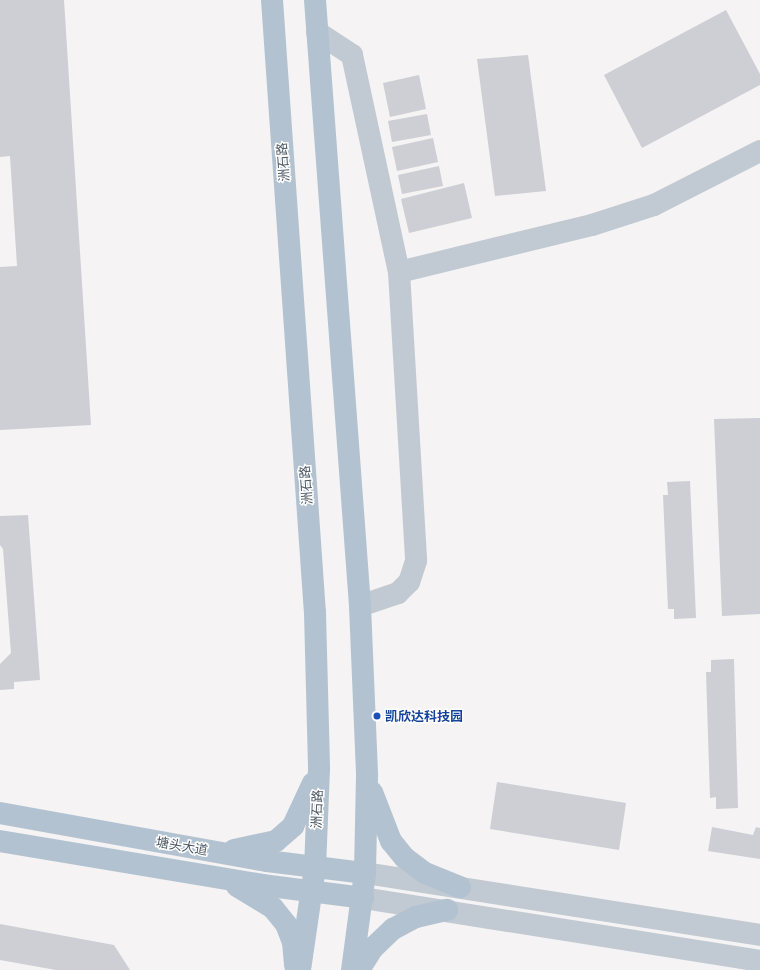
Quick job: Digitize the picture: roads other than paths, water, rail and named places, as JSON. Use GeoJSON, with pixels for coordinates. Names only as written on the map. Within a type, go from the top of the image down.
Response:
{"type":"FeatureCollection","features":[{"type":"Feature","properties":{"kind":"main road","name":"洲石路"},"geometry":{"type":"LineString","coordinates":[[272,0],[315,613],[319,769],[315,867],[300,970]]}},
{"type":"Feature","properties":{"kind":"main road"},"geometry":{"type":"LineString","coordinates":[[315,0],[360,606],[367,776],[365,873],[363,898],[352,970]]}},
{"type":"Feature","properties":{"kind":"main road"},"geometry":{"type":"LineString","coordinates":[[217,852],[255,847],[276,840],[293,826],[319,769]]}},
{"type":"Feature","properties":{"kind":"main road"},"geometry":{"type":"LineString","coordinates":[[367,776],[378,813],[391,841],[405,858],[425,873],[460,887]]}},
{"type":"Feature","properties":{"kind":"main road","name":"塘头大道"},"geometry":{"type":"LineString","coordinates":[[0,813],[217,852],[365,873]]}},
{"type":"Feature","properties":{"kind":"main road","name":"塘头大道"},"geometry":{"type":"LineString","coordinates":[[0,841],[312,893],[363,898]]}},
{"type":"Feature","properties":{"kind":"main road"},"geometry":{"type":"LineString","coordinates":[[225,879],[273,908],[286,924],[293,942],[296,970]]}},
{"type":"Feature","properties":{"kind":"main road"},"geometry":{"type":"LineString","coordinates":[[359,970],[373,948],[393,929],[416,917],[447,910]]}},
{"type":"Feature","properties":{"kind":"street"},"geometry":{"type":"LineString","coordinates":[[317,32],[352,54],[399,272],[416,561],[409,582],[398,593],[360,606]]}},
{"type":"Feature","properties":{"kind":"street"},"geometry":{"type":"LineString","coordinates":[[399,272],[592,225],[654,205],[760,151]]}},
{"type":"Feature","properties":{"kind":"street"},"geometry":{"type":"LineString","coordinates":[[365,873],[760,935]]}},
{"type":"Feature","properties":{"kind":"street"},"geometry":{"type":"LineString","coordinates":[[363,898],[447,910],[760,961]]}},
{"type":"Feature","properties":{"kind":"place","name":"凯欣达科技园"},"geometry":{"type":"Point","coordinates":[377,716]}}]}
